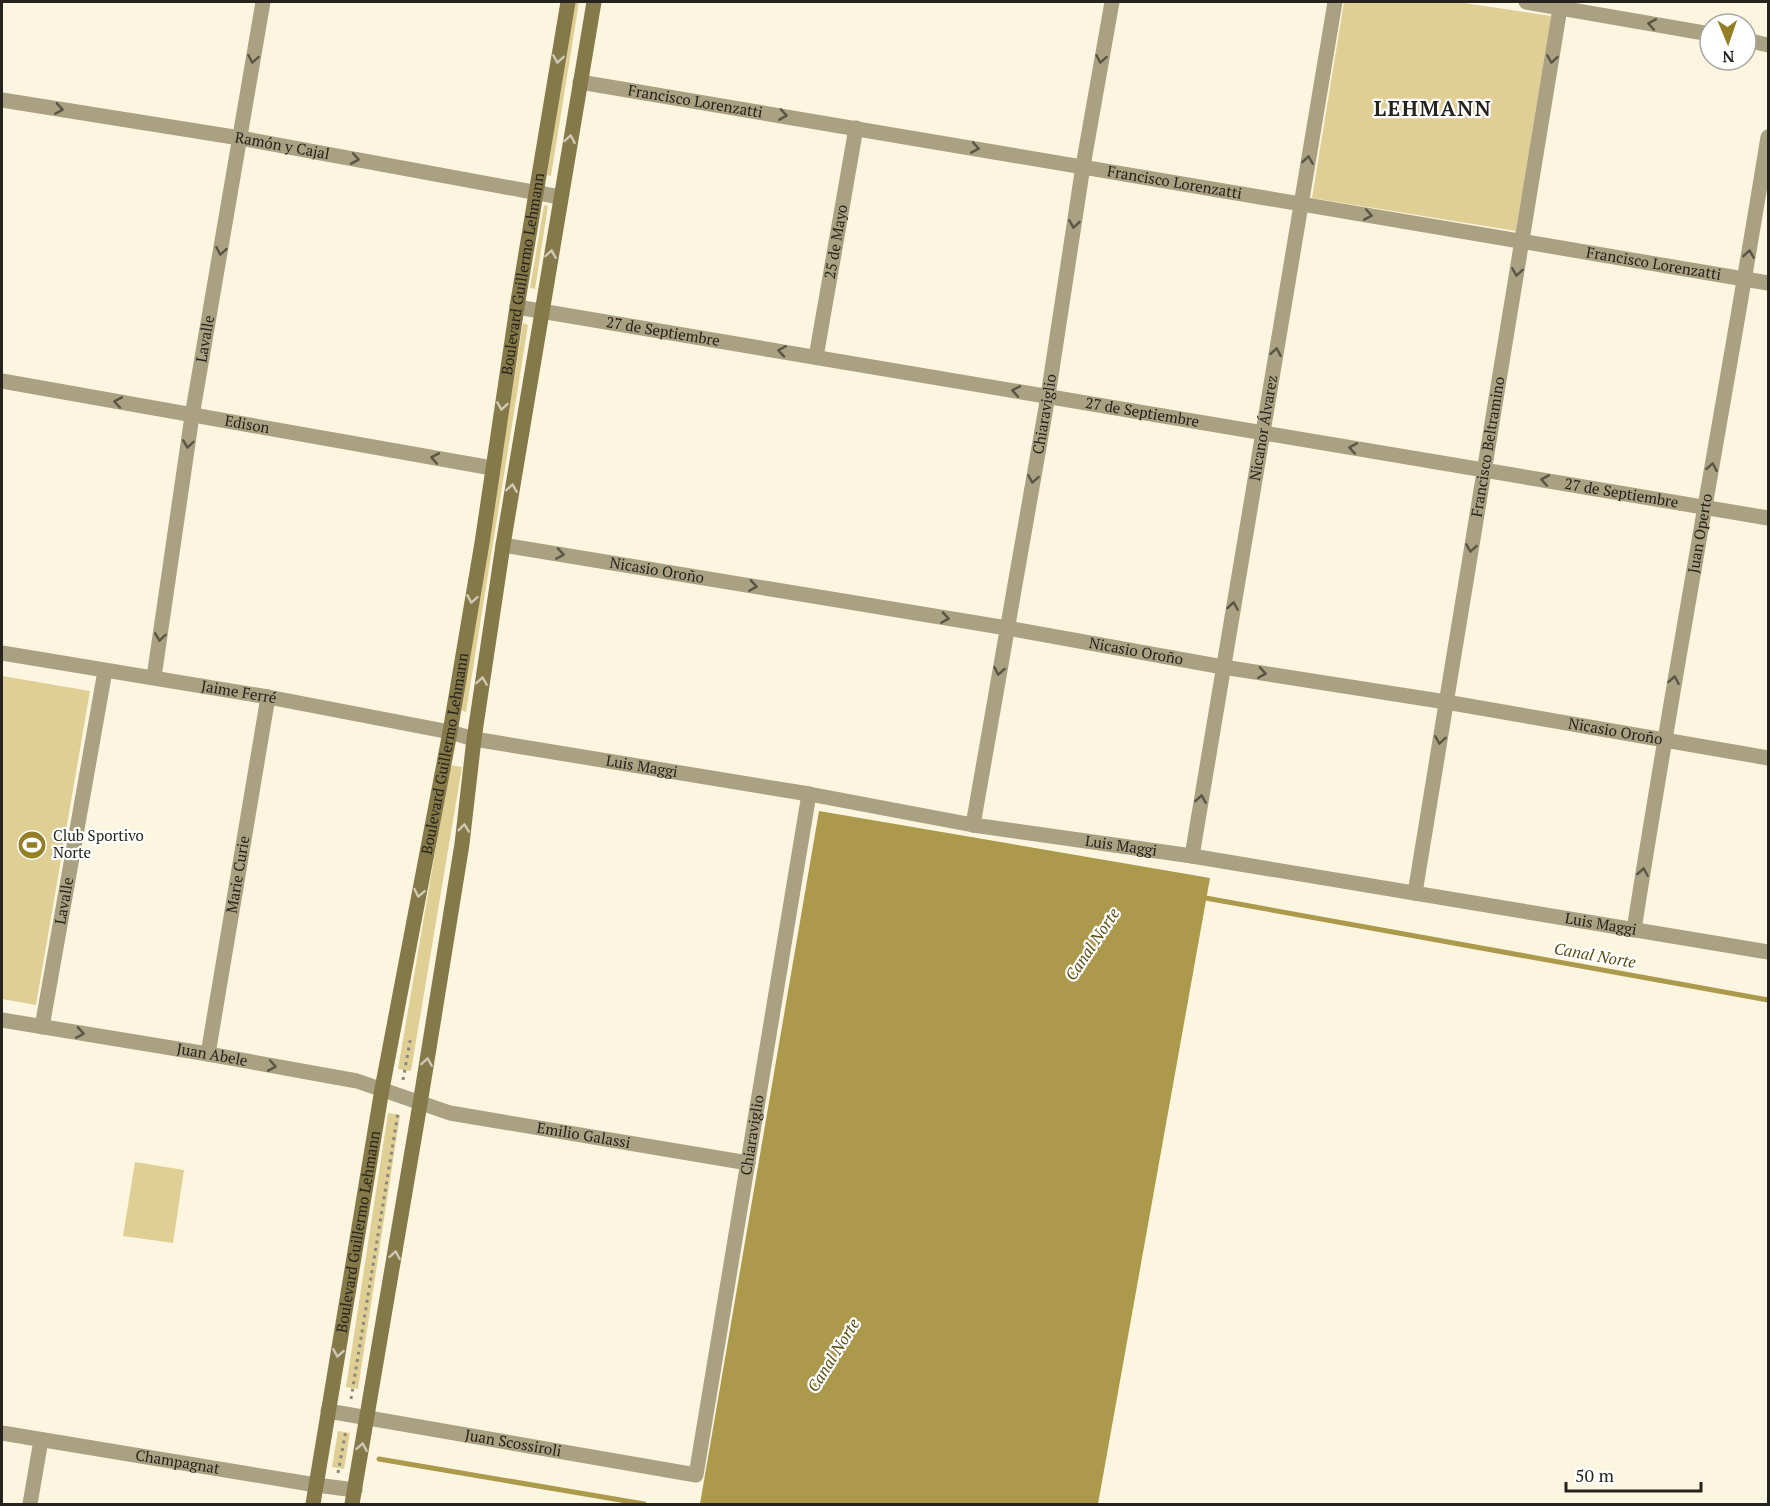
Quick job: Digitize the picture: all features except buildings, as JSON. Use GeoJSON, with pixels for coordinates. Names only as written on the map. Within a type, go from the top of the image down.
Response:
{"type":"FeatureCollection","features":[{"type":"Feature","properties":{"kind":"main road","name":"Boulevard Guillermo Lehmann"},"geometry":{"type":"LineString","coordinates":[[313,1504],[382,1089],[450,732],[567,2]]}},
{"type":"Feature","properties":{"kind":"main road","name":"Boulevard Guillermo Lehmann"},"geometry":{"type":"LineString","coordinates":[[354,1497],[462,844],[474,739],[503,545],[594,2]]}},
{"type":"Feature","properties":{"kind":"street","name":"Lavalle"},"geometry":{"type":"LineString","coordinates":[[154,677],[192,416],[263,2]]}},
{"type":"Feature","properties":{"kind":"street","name":"Chiaraviglio"},"geometry":{"type":"LineString","coordinates":[[973,825],[1048,396],[1083,166],[1112,2]]}},
{"type":"Feature","properties":{"kind":"street","name":"Nicanor Álvarez"},"geometry":{"type":"LineString","coordinates":[[1192,856],[1335,2]]}},
{"type":"Feature","properties":{"kind":"street"},"geometry":{"type":"LineString","coordinates":[[1526,2],[1561,4],[1698,32]]}},
{"type":"Feature","properties":{"kind":"street","name":"Francisco Beltramino"},"geometry":{"type":"LineString","coordinates":[[1415,893],[1561,4]]}},
{"type":"Feature","properties":{"kind":"street","name":"Francisco Lorenzatti"},"geometry":{"type":"LineString","coordinates":[[580,82],[1768,282]]}},
{"type":"Feature","properties":{"kind":"street","name":"Ramón y Cajal"},"geometry":{"type":"LineString","coordinates":[[2,100],[240,138],[560,197]]}},
{"type":"Feature","properties":{"kind":"street","name":"25 de Mayo"},"geometry":{"type":"LineString","coordinates":[[816,357],[856,128]]}},
{"type":"Feature","properties":{"kind":"street","name":"Juan Operto"},"geometry":{"type":"LineString","coordinates":[[1634,930],[1664,740],[1768,137]]}},
{"type":"Feature","properties":{"kind":"street","name":"27 de Septiembre"},"geometry":{"type":"LineString","coordinates":[[518,307],[1768,518]]}},
{"type":"Feature","properties":{"kind":"street","name":"Edison"},"geometry":{"type":"LineString","coordinates":[[2,381],[492,468]]}},
{"type":"Feature","properties":{"kind":"street","name":"Nicasio Oroño"},"geometry":{"type":"LineString","coordinates":[[503,545],[1007,628],[1223,667],[1446,702],[1768,758]]}},
{"type":"Feature","properties":{"kind":"street","name":"Jaime Ferré"},"geometry":{"type":"LineString","coordinates":[[2,653],[268,697],[450,732],[474,739]]}},
{"type":"Feature","properties":{"kind":"street","name":"Lavalle"},"geometry":{"type":"LineString","coordinates":[[42,1027],[105,671]]}},
{"type":"Feature","properties":{"kind":"street","name":"Marie Curie"},"geometry":{"type":"LineString","coordinates":[[208,1054],[268,697]]}},
{"type":"Feature","properties":{"kind":"street","name":"Luis Maggi"},"geometry":{"type":"LineString","coordinates":[[474,739],[809,794],[973,825],[1192,856],[1768,952]]}},
{"type":"Feature","properties":{"kind":"street","name":"Chiaraviglio"},"geometry":{"type":"LineString","coordinates":[[696,1475],[809,794]]}},
{"type":"Feature","properties":{"kind":"street","name":"Juan Abele"},"geometry":{"type":"LineString","coordinates":[[2,1020],[357,1081],[420,1104]]}},
{"type":"Feature","properties":{"kind":"street","name":"Emilio Galassi"},"geometry":{"type":"LineString","coordinates":[[420,1104],[450,1113],[748,1163]]}},
{"type":"Feature","properties":{"kind":"street","name":"Juan Scossiroli"},"geometry":{"type":"LineString","coordinates":[[328,1411],[696,1475]]}},
{"type":"Feature","properties":{"kind":"street","name":"Champagnat"},"geometry":{"type":"LineString","coordinates":[[2,1433],[336,1487],[354,1497]]}},
{"type":"Feature","properties":{"kind":"street"},"geometry":{"type":"LineString","coordinates":[[30,1504],[41,1440]]}},
{"type":"Feature","properties":{"kind":"path"},"geometry":{"type":"LineString","coordinates":[[336,1487],[412,1027]]}},
{"type":"Feature","properties":{"kind":"shaded area"},"geometry":{"type":"Polygon","coordinates":[[[574,2],[579,2],[551,176],[547,175],[574,2]]]}},
{"type":"Feature","properties":{"kind":"shaded area"},"geometry":{"type":"Polygon","coordinates":[[[1344,2],[1458,2],[1551,16],[1516,231],[1312,198],[1344,2]]]}},
{"type":"Feature","properties":{"kind":"shaded area"},"geometry":{"type":"Polygon","coordinates":[[[544,205],[548,206],[535,289],[530,288],[544,205]]]}},
{"type":"Feature","properties":{"kind":"shaded area"},"geometry":{"type":"Polygon","coordinates":[[[523,323],[528,325],[466,712],[461,710],[523,323]]]}},
{"type":"Feature","properties":{"kind":"shaded area","name":"Club Sportivo Norte"},"geometry":{"type":"Polygon","coordinates":[[[2,676],[90,691],[36,1005],[2,999],[2,676]]]}},
{"type":"Feature","properties":{"kind":"shaded area"},"geometry":{"type":"Polygon","coordinates":[[[450,765],[462,767],[411,1071],[398,1069],[450,765]]]}},
{"type":"Feature","properties":{"kind":"shaded area"},"geometry":{"type":"Polygon","coordinates":[[[388,1113],[400,1115],[358,1389],[346,1387],[388,1113]]]}},
{"type":"Feature","properties":{"kind":"shaded area"},"geometry":{"type":"Polygon","coordinates":[[[135,1162],[184,1170],[173,1243],[123,1236],[135,1162]]]}},
{"type":"Feature","properties":{"kind":"shaded area"},"geometry":{"type":"Polygon","coordinates":[[[338,1431],[350,1433],[344,1469],[332,1467],[338,1431]]]}},
{"type":"Feature","properties":{"kind":"water"},"geometry":{"type":"Polygon","coordinates":[[[819,811],[1210,878],[1098,1504],[700,1504],[819,811]]]}},
{"type":"Feature","properties":{"kind":"waterway","name":"Canal Norte"},"geometry":{"type":"LineString","coordinates":[[1200,897],[1768,1000]]}},
{"type":"Feature","properties":{"kind":"waterway","name":"Canal Norte"},"geometry":{"type":"LineString","coordinates":[[379,1459],[644,1504]]}},
{"type":"Feature","properties":{"kind":"place","name":"Club Sportivo Norte"},"geometry":{"type":"Point","coordinates":[32,845]}},
{"type":"Feature","properties":{"kind":"district","name":"LEHMANN"},"geometry":{"type":"Point","coordinates":[1433,109]}}]}
